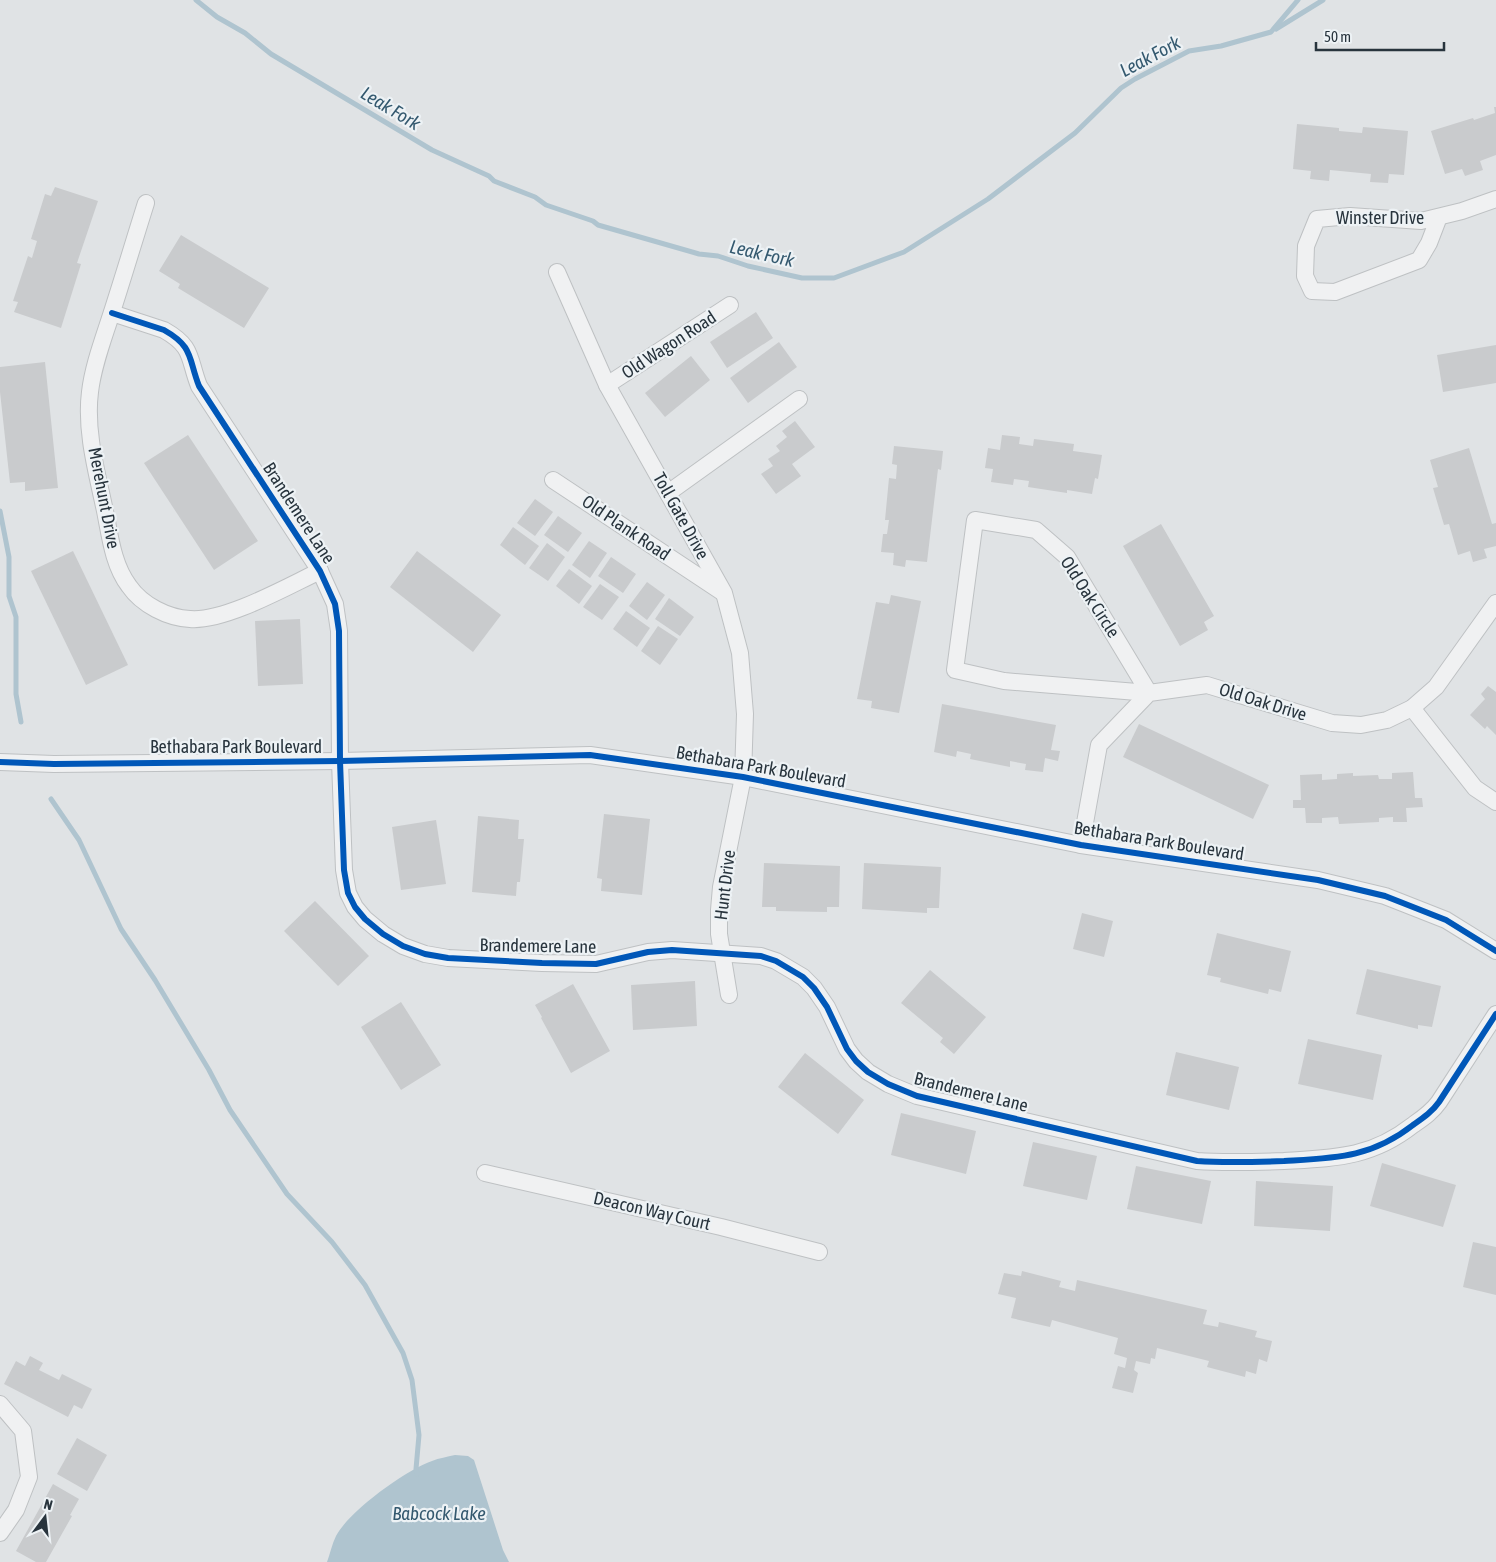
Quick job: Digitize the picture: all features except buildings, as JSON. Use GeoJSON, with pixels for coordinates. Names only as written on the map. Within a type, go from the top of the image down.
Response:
{"type":"FeatureCollection","features":[{"type":"Feature","properties":{"kind":"street","name":"Winster Drive"},"geometry":{"type":"LineString","coordinates":[[1439,216],[1429,243],[1419,260],[1335,292],[1312,291],[1305,276],[1306,246],[1317,219],[1350,216],[1421,221],[1439,216],[1462,211],[1496,199]]}},
{"type":"Feature","properties":{"kind":"street","name":"Merehunt Drive"},"geometry":{"type":"LineString","coordinates":[[146,203],[96,361],[90,391],[89,415],[94,461],[114,552],[121,574],[129,588],[153,608],[167,614],[190,619],[214,618],[320,571]]}},
{"type":"Feature","properties":{"kind":"street","name":"Toll Gate Drive"},"geometry":{"type":"LineString","coordinates":[[558,272],[607,385],[724,594],[740,653],[745,714],[743,777]]}},
{"type":"Feature","properties":{"kind":"street","name":"Old Wagon Road"},"geometry":{"type":"LineString","coordinates":[[607,385],[730,305]]}},
{"type":"Feature","properties":{"kind":"street","name":"Brandemere Lane"},"geometry":{"type":"LineString","coordinates":[[112,313],[164,330],[188,349],[199,386],[320,571],[334,604],[339,631],[340,761],[344,870],[348,894],[355,907],[365,919],[383,934],[404,946],[425,954],[448,958],[565,964],[596,964],[648,952],[672,950],[761,956],[776,961],[803,977],[814,988],[827,1007],[846,1050],[868,1072],[888,1084],[916,1096],[1197,1161],[1227,1163],[1329,1158],[1359,1154],[1374,1149],[1401,1134],[1432,1110],[1496,1014]]}},
{"type":"Feature","properties":{"kind":"street"},"geometry":{"type":"LineString","coordinates":[[668,493],[799,399]]}},
{"type":"Feature","properties":{"kind":"street","name":"Old Plank Road"},"geometry":{"type":"LineString","coordinates":[[553,480],[724,594]]}},
{"type":"Feature","properties":{"kind":"street","name":"Old Oak Circle"},"geometry":{"type":"LineString","coordinates":[[975,520],[1036,530],[1067,557],[1149,693],[1004,681],[955,670],[975,520]]}},
{"type":"Feature","properties":{"kind":"street","name":"Old Oak Drive"},"geometry":{"type":"LineString","coordinates":[[1149,693],[1207,684],[1332,723],[1361,725],[1386,720],[1412,708],[1436,687],[1496,603]]}},
{"type":"Feature","properties":{"kind":"street"},"geometry":{"type":"LineString","coordinates":[[1081,844],[1098,745],[1149,693]]}},
{"type":"Feature","properties":{"kind":"street"},"geometry":{"type":"LineString","coordinates":[[1412,708],[1475,788],[1496,802]]}},
{"type":"Feature","properties":{"kind":"street","name":"Bethabara Park Boulevard"},"geometry":{"type":"LineString","coordinates":[[0,762],[54,764],[340,761],[590,755],[743,777],[1081,844],[1318,880],[1385,896],[1446,920],[1496,951]]}},
{"type":"Feature","properties":{"kind":"street","name":"Hunt Drive"},"geometry":{"type":"LineString","coordinates":[[728,995],[719,926],[720,887],[743,777]]}},
{"type":"Feature","properties":{"kind":"street","name":"Deacon Way Court"},"geometry":{"type":"LineString","coordinates":[[485,1173],[721,1227],[819,1252]]}},
{"type":"Feature","properties":{"kind":"street"},"geometry":{"type":"LineString","coordinates":[[0,1404],[22,1431],[29,1477],[16,1510],[0,1533]]}},
{"type":"Feature","properties":{"kind":"water","name":"Babcock Lake"},"geometry":{"type":"Polygon","coordinates":[[[455,1455],[468,1456],[474,1460],[503,1550],[509,1562],[327,1562],[333,1542],[343,1526],[379,1492],[421,1466],[437,1459],[455,1455]]]}},
{"type":"Feature","properties":{"kind":"waterway","name":"Leak Fork"},"geometry":{"type":"LineString","coordinates":[[196,0],[217,17],[245,33],[271,54],[432,150],[489,176],[494,181],[535,197],[546,205],[593,221],[598,225],[699,254],[718,256],[748,266],[802,278],[834,278],[904,252],[988,199],[1075,133],[1121,88],[1135,79],[1189,51],[1221,46],[1271,32],[1298,0]]}},
{"type":"Feature","properties":{"kind":"waterway"},"geometry":{"type":"LineString","coordinates":[[1276,29],[1323,0]]}},
{"type":"Feature","properties":{"kind":"waterway"},"geometry":{"type":"LineString","coordinates":[[0,511],[9,557],[9,596],[16,617],[16,694],[21,722]]}},
{"type":"Feature","properties":{"kind":"waterway"},"geometry":{"type":"LineString","coordinates":[[51,799],[79,840],[121,929],[155,980],[209,1070],[230,1110],[287,1194],[332,1242],[365,1285],[403,1353],[412,1380],[419,1435],[417,1474]]}},
{"type":"Feature","properties":{"kind":"cycle path"},"geometry":{"type":"LineString","coordinates":[[112,313],[164,330],[181,342],[189,354],[199,386],[320,571],[335,604],[339,631],[340,761],[344,870],[348,893],[355,907],[365,919],[383,934],[403,946],[425,954],[448,958],[542,963],[596,964],[648,952],[672,950],[761,956],[776,961],[803,977],[814,988],[827,1007],[847,1049],[856,1061],[868,1072],[888,1084],[917,1096],[1197,1161],[1251,1162],[1320,1159],[1352,1154],[1382,1144],[1420,1120],[1436,1106],[1496,1014]]}},
{"type":"Feature","properties":{"kind":"cycle path"},"geometry":{"type":"LineString","coordinates":[[0,762],[54,764],[340,761],[590,755],[743,777],[1081,845],[1318,880],[1385,896],[1446,920],[1496,951]]}}]}
